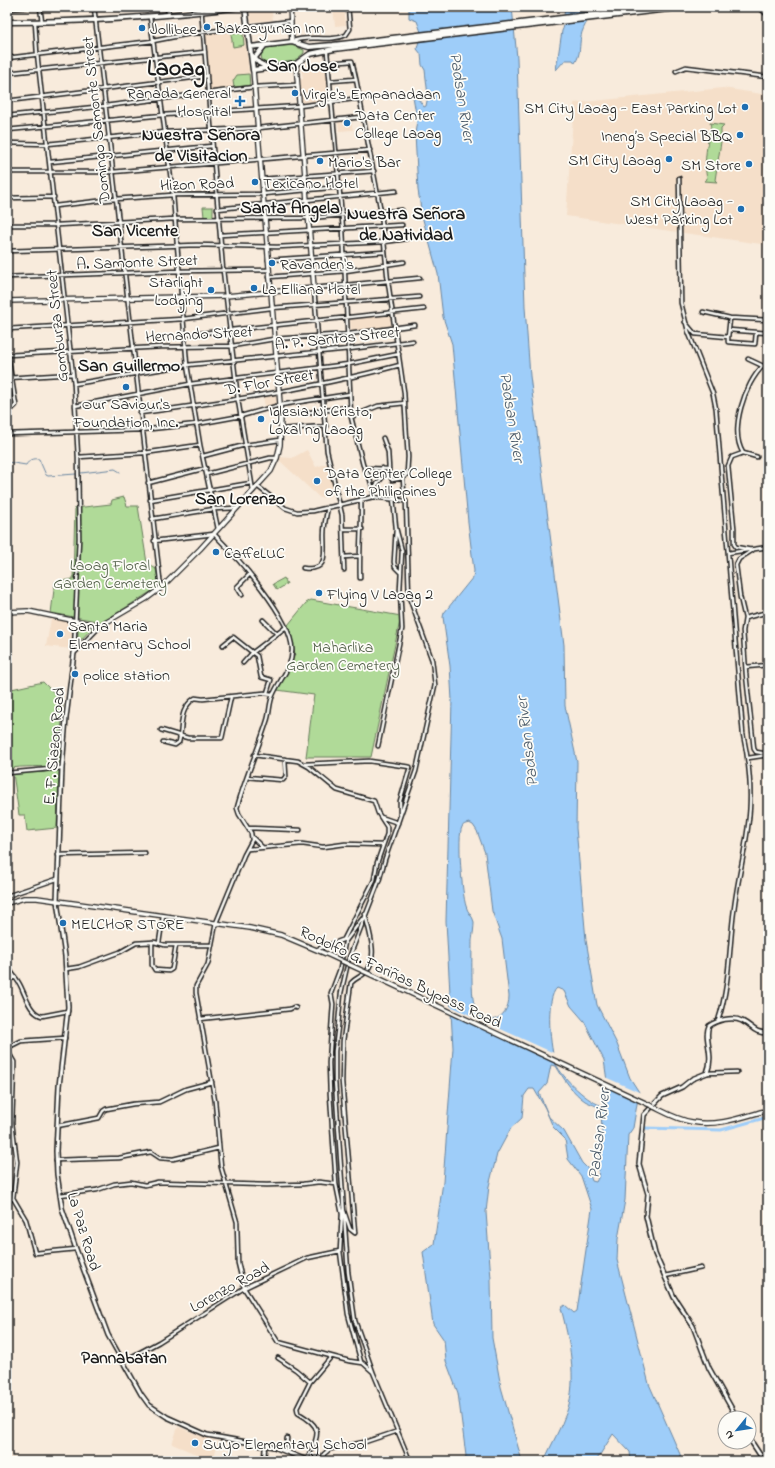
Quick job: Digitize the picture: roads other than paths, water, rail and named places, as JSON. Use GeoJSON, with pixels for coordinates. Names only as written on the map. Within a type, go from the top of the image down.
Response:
{"type":"FeatureCollection","features":[{"type":"Feature","properties":{"kind":"highway"},"geometry":{"type":"LineString","coordinates":[[7,22],[42,22],[150,17],[240,7]]}},
{"type":"Feature","properties":{"kind":"highway"},"geometry":{"type":"LineString","coordinates":[[245,7],[253,70],[296,64],[314,52],[353,45],[655,7]]}},
{"type":"Feature","properties":{"kind":"highway"},"geometry":{"type":"LineString","coordinates":[[250,47],[292,42],[311,47],[353,45],[685,7]]}},
{"type":"Feature","properties":{"kind":"highway"},"geometry":{"type":"LineString","coordinates":[[252,57],[265,45]]}},
{"type":"Feature","properties":{"kind":"highway"},"geometry":{"type":"LineString","coordinates":[[252,57],[268,68]]}},
{"type":"Feature","properties":{"kind":"main road"},"geometry":{"type":"LineString","coordinates":[[290,7],[292,42]]}},
{"type":"Feature","properties":{"kind":"main road"},"geometry":{"type":"LineString","coordinates":[[761,7],[768,15]]}},
{"type":"Feature","properties":{"kind":"main road"},"geometry":{"type":"LineString","coordinates":[[7,301],[226,296],[314,288],[296,64]]}},
{"type":"Feature","properties":{"kind":"main road"},"geometry":{"type":"LineString","coordinates":[[7,612],[28,611],[100,626],[146,599],[161,588],[238,508],[273,468],[278,458],[282,429],[271,308],[264,194],[253,70]]}},
{"type":"Feature","properties":{"kind":"main road","name":"Rodolfo G. Fariñas Bypass Road"},"geometry":{"type":"LineString","coordinates":[[7,903],[24,898],[57,901],[267,931],[318,950],[654,1107],[690,1122],[706,1124],[726,1121],[768,1110]]}},
{"type":"Feature","properties":{"kind":"street"},"geometry":{"type":"LineString","coordinates":[[7,9],[31,7]]}},
{"type":"Feature","properties":{"kind":"street"},"geometry":{"type":"LineString","coordinates":[[40,7],[42,22]]}},
{"type":"Feature","properties":{"kind":"street","name":"Domingo Samonte Street"},"geometry":{"type":"LineString","coordinates":[[94,7],[154,541],[161,588]]}},
{"type":"Feature","properties":{"kind":"street"},"geometry":{"type":"LineString","coordinates":[[168,7],[169,15]]}},
{"type":"Feature","properties":{"kind":"street"},"geometry":{"type":"LineString","coordinates":[[201,7],[220,245],[238,400],[253,491]]}},
{"type":"Feature","properties":{"kind":"street"},"geometry":{"type":"LineString","coordinates":[[292,42],[298,39],[326,39],[343,37],[349,33],[348,7]]}},
{"type":"Feature","properties":{"kind":"street"},"geometry":{"type":"LineString","coordinates":[[150,17],[173,195],[184,335],[190,384],[200,445],[218,530]]}},
{"type":"Feature","properties":{"kind":"street"},"geometry":{"type":"LineString","coordinates":[[7,58],[37,53],[98,48],[153,41],[179,36],[291,21]]}},
{"type":"Feature","properties":{"kind":"street","name":"Gomburza Street"},"geometry":{"type":"LineString","coordinates":[[35,22],[45,128],[66,299],[77,432],[79,538],[74,653]]}},
{"type":"Feature","properties":{"kind":"street"},"geometry":{"type":"LineString","coordinates":[[326,39],[326,45]]}},
{"type":"Feature","properties":{"kind":"street"},"geometry":{"type":"LineString","coordinates":[[7,73],[205,52]]}},
{"type":"Feature","properties":{"kind":"street"},"geometry":{"type":"LineString","coordinates":[[327,52],[335,120],[348,302],[351,418],[364,468],[369,476],[375,497]]}},
{"type":"Feature","properties":{"kind":"street"},"geometry":{"type":"LineString","coordinates":[[329,63],[352,61],[362,117],[379,194],[388,282],[398,342],[405,403],[408,467],[407,474],[403,478],[391,480],[388,452],[383,438]]}},
{"type":"Feature","properties":{"kind":"street"},"geometry":{"type":"LineString","coordinates":[[676,71],[686,67],[768,77]]}},
{"type":"Feature","properties":{"kind":"street"},"geometry":{"type":"LineString","coordinates":[[7,100],[207,76]]}},
{"type":"Feature","properties":{"kind":"street"},"geometry":{"type":"LineString","coordinates":[[331,81],[356,79]]}},
{"type":"Feature","properties":{"kind":"street"},"geometry":{"type":"LineString","coordinates":[[7,116],[105,106],[254,87],[297,85]]}},
{"type":"Feature","properties":{"kind":"street"},"geometry":{"type":"LineString","coordinates":[[7,130],[45,128],[163,115],[256,110],[369,97]]}},
{"type":"Feature","properties":{"kind":"street"},"geometry":{"type":"LineString","coordinates":[[7,143],[47,144],[165,132],[258,128],[362,117]]}},
{"type":"Feature","properties":{"kind":"street"},"geometry":{"type":"LineString","coordinates":[[50,162],[212,146]]}},
{"type":"Feature","properties":{"kind":"street"},"geometry":{"type":"LineString","coordinates":[[7,172],[112,172],[370,150]]}},
{"type":"Feature","properties":{"kind":"street"},"geometry":{"type":"LineString","coordinates":[[262,179],[374,171]]}},
{"type":"Feature","properties":{"kind":"street"},"geometry":{"type":"LineString","coordinates":[[679,178],[680,302],[684,320],[713,394],[743,734],[748,758],[750,785],[748,824],[734,910],[725,994],[718,1021]]}},
{"type":"Feature","properties":{"kind":"street","name":"Hizon Road"},"geometry":{"type":"LineString","coordinates":[[55,206],[116,198],[216,193],[264,194],[340,187]]}},
{"type":"Feature","properties":{"kind":"street"},"geometry":{"type":"LineString","coordinates":[[217,209],[340,198],[396,191]]}},
{"type":"Feature","properties":{"kind":"street"},"geometry":{"type":"LineString","coordinates":[[7,198],[54,197]]}},
{"type":"Feature","properties":{"kind":"street"},"geometry":{"type":"LineString","coordinates":[[7,225],[57,225],[175,219],[308,218],[402,210]]}},
{"type":"Feature","properties":{"kind":"street"},"geometry":{"type":"LineString","coordinates":[[220,235],[402,225]]}},
{"type":"Feature","properties":{"kind":"street"},"geometry":{"type":"LineString","coordinates":[[7,251],[178,245],[267,247],[384,242],[406,239]]}},
{"type":"Feature","properties":{"kind":"street"},"geometry":{"type":"LineString","coordinates":[[268,260],[385,252]]}},
{"type":"Feature","properties":{"kind":"street"},"geometry":{"type":"LineString","coordinates":[[269,277],[345,271],[404,262]]}},
{"type":"Feature","properties":{"kind":"street","name":"A. Samonte Street"},"geometry":{"type":"LineString","coordinates":[[7,277],[179,271],[269,270]]}},
{"type":"Feature","properties":{"kind":"street"},"geometry":{"type":"LineString","coordinates":[[344,570],[340,504],[329,460],[314,288],[420,278]]}},
{"type":"Feature","properties":{"kind":"street"},"geometry":{"type":"LineString","coordinates":[[7,329],[183,319],[271,308],[419,297]]}},
{"type":"Feature","properties":{"kind":"street"},"geometry":{"type":"LineString","coordinates":[[184,335],[424,309]]}},
{"type":"Feature","properties":{"kind":"street"},"geometry":{"type":"LineString","coordinates":[[703,312],[730,318],[768,320]]}},
{"type":"Feature","properties":{"kind":"street"},"geometry":{"type":"LineString","coordinates":[[730,318],[728,342],[755,344],[756,333]]}},
{"type":"Feature","properties":{"kind":"street"},"geometry":{"type":"LineString","coordinates":[[684,320],[698,336],[728,337]]}},
{"type":"Feature","properties":{"kind":"street","name":"Hernando Street"},"geometry":{"type":"LineString","coordinates":[[7,355],[132,348],[232,346],[274,339],[349,334],[415,325]]}},
{"type":"Feature","properties":{"kind":"street"},"geometry":{"type":"LineString","coordinates":[[729,330],[768,333]]}},
{"type":"Feature","properties":{"kind":"street","name":"A. P. Santos Street"},"geometry":{"type":"LineString","coordinates":[[74,384],[188,365],[413,341]]}},
{"type":"Feature","properties":{"kind":"street"},"geometry":{"type":"LineString","coordinates":[[7,350],[16,405],[13,408],[7,409]]}},
{"type":"Feature","properties":{"kind":"street"},"geometry":{"type":"LineString","coordinates":[[75,406],[190,384],[349,364],[399,354]]}},
{"type":"Feature","properties":{"kind":"street"},"geometry":{"type":"LineString","coordinates":[[748,359],[768,367]]}},
{"type":"Feature","properties":{"kind":"street","name":"D. Flor Street"},"geometry":{"type":"LineString","coordinates":[[140,413],[238,400],[279,390],[349,379],[400,365]]}},
{"type":"Feature","properties":{"kind":"street"},"geometry":{"type":"LineString","coordinates":[[743,453],[738,440],[742,407],[752,380],[763,366]]}},
{"type":"Feature","properties":{"kind":"street"},"geometry":{"type":"LineString","coordinates":[[7,378],[73,374]]}},
{"type":"Feature","properties":{"kind":"street"},"geometry":{"type":"LineString","coordinates":[[7,434],[142,430],[196,424],[241,416],[280,405],[323,397],[350,394]]}},
{"type":"Feature","properties":{"kind":"street"},"geometry":{"type":"LineString","coordinates":[[351,418],[378,406],[405,403]]}},
{"type":"Feature","properties":{"kind":"street"},"geometry":{"type":"LineString","coordinates":[[281,416],[350,407]]}},
{"type":"Feature","properties":{"kind":"street"},"geometry":{"type":"LineString","coordinates":[[282,429],[326,426]]}},
{"type":"Feature","properties":{"kind":"street"},"geometry":{"type":"LineString","coordinates":[[203,456],[245,445],[281,440]]}},
{"type":"Feature","properties":{"kind":"street"},"geometry":{"type":"LineString","coordinates":[[78,457],[144,452],[200,445]]}},
{"type":"Feature","properties":{"kind":"street"},"geometry":{"type":"LineString","coordinates":[[753,550],[736,547],[734,544],[734,528],[728,466],[732,457],[743,453],[758,457]]}},
{"type":"Feature","properties":{"kind":"street"},"geometry":{"type":"LineString","coordinates":[[207,474],[248,463],[278,458]]}},
{"type":"Feature","properties":{"kind":"street"},"geometry":{"type":"LineString","coordinates":[[148,483],[206,468]]}},
{"type":"Feature","properties":{"kind":"street"},"geometry":{"type":"LineString","coordinates":[[364,468],[389,469]]}},
{"type":"Feature","properties":{"kind":"street"},"geometry":{"type":"LineString","coordinates":[[373,489],[382,478],[382,468]]}},
{"type":"Feature","properties":{"kind":"street"},"geometry":{"type":"LineString","coordinates":[[393,498],[404,493],[403,478]]}},
{"type":"Feature","properties":{"kind":"street"},"geometry":{"type":"LineString","coordinates":[[150,500],[251,483]]}},
{"type":"Feature","properties":{"kind":"street"},"geometry":{"type":"LineString","coordinates":[[257,486],[285,508],[297,512],[313,511],[375,497],[393,498],[406,501],[409,597],[432,660],[435,685],[418,764],[379,881],[349,958],[341,993],[335,1051],[335,1081],[343,1208],[351,1299],[355,1321],[373,1372],[410,1461]]}},
{"type":"Feature","properties":{"kind":"street"},"geometry":{"type":"LineString","coordinates":[[378,746],[401,640],[400,572],[402,551],[396,528],[393,498]]}},
{"type":"Feature","properties":{"kind":"street"},"geometry":{"type":"LineString","coordinates":[[360,578],[359,556],[362,529],[361,499]]}},
{"type":"Feature","properties":{"kind":"street"},"geometry":{"type":"LineString","coordinates":[[303,568],[311,569],[320,567],[324,561],[325,525],[328,507]]}},
{"type":"Feature","properties":{"kind":"street"},"geometry":{"type":"LineString","coordinates":[[152,519],[214,509],[238,508]]}},
{"type":"Feature","properties":{"kind":"street"},"geometry":{"type":"LineString","coordinates":[[396,528],[394,567],[400,572]]}},
{"type":"Feature","properties":{"kind":"street"},"geometry":{"type":"LineString","coordinates":[[342,530],[362,529]]}},
{"type":"Feature","properties":{"kind":"street"},"geometry":{"type":"LineString","coordinates":[[154,541],[214,534],[232,551],[261,587],[286,627],[292,643],[292,658],[273,694],[267,720],[237,809],[253,837],[262,848]]}},
{"type":"Feature","properties":{"kind":"street"},"geometry":{"type":"LineString","coordinates":[[728,553],[768,547]]}},
{"type":"Feature","properties":{"kind":"street"},"geometry":{"type":"LineString","coordinates":[[753,550],[737,562],[740,597],[745,618],[743,631],[754,750],[756,752],[768,754]]}},
{"type":"Feature","properties":{"kind":"street"},"geometry":{"type":"LineString","coordinates":[[344,557],[359,556]]}},
{"type":"Feature","properties":{"kind":"street"},"geometry":{"type":"LineString","coordinates":[[242,595],[237,587],[250,574]]}},
{"type":"Feature","properties":{"kind":"street"},"geometry":{"type":"LineString","coordinates":[[745,618],[768,612]]}},
{"type":"Feature","properties":{"kind":"street"},"geometry":{"type":"LineString","coordinates":[[263,620],[276,633]]}},
{"type":"Feature","properties":{"kind":"street"},"geometry":{"type":"LineString","coordinates":[[74,653],[100,626]]}},
{"type":"Feature","properties":{"kind":"street"},"geometry":{"type":"LineString","coordinates":[[243,663],[252,653],[276,633],[286,627]]}},
{"type":"Feature","properties":{"kind":"street"},"geometry":{"type":"LineString","coordinates":[[223,645],[233,637],[258,659],[261,677],[271,680],[267,692]]}},
{"type":"Feature","properties":{"kind":"street","name":"E. F. Siazon Road"},"geometry":{"type":"LineString","coordinates":[[57,879],[62,768],[66,718],[74,653]]}},
{"type":"Feature","properties":{"kind":"street"},"geometry":{"type":"LineString","coordinates":[[746,667],[768,665]]}},
{"type":"Feature","properties":{"kind":"street"},"geometry":{"type":"LineString","coordinates":[[163,742],[177,744],[180,735],[181,720],[193,699],[231,697],[267,692],[273,694]]}},
{"type":"Feature","properties":{"kind":"street"},"geometry":{"type":"LineString","coordinates":[[162,730],[188,738],[222,738],[231,697]]}},
{"type":"Feature","properties":{"kind":"street"},"geometry":{"type":"LineString","coordinates":[[748,758],[768,754]]}},
{"type":"Feature","properties":{"kind":"street"},"geometry":{"type":"LineString","coordinates":[[254,755],[285,759],[304,764],[369,761],[410,767],[400,801],[400,815]]}},
{"type":"Feature","properties":{"kind":"street"},"geometry":{"type":"LineString","coordinates":[[247,777],[283,780],[286,776],[285,759]]}},
{"type":"Feature","properties":{"kind":"street"},"geometry":{"type":"LineString","coordinates":[[304,764],[337,790],[374,801],[380,816],[388,829],[374,880],[344,939]]}},
{"type":"Feature","properties":{"kind":"street"},"geometry":{"type":"LineString","coordinates":[[7,773],[62,768]]}},
{"type":"Feature","properties":{"kind":"street"},"geometry":{"type":"LineString","coordinates":[[380,816],[398,823]]}},
{"type":"Feature","properties":{"kind":"street"},"geometry":{"type":"LineString","coordinates":[[248,828],[300,830]]}},
{"type":"Feature","properties":{"kind":"street"},"geometry":{"type":"LineString","coordinates":[[253,837],[216,923],[208,964],[196,986],[200,1019],[212,1082],[221,1167],[237,1222],[238,1262],[244,1288],[278,1342],[331,1357],[361,1362],[366,1364],[373,1372]]}},
{"type":"Feature","properties":{"kind":"street"},"geometry":{"type":"LineString","coordinates":[[248,849],[302,844],[323,847],[345,844],[383,845]]}},
{"type":"Feature","properties":{"kind":"street"},"geometry":{"type":"LineString","coordinates":[[58,855],[145,852]]}},
{"type":"Feature","properties":{"kind":"street"},"geometry":{"type":"LineString","coordinates":[[7,896],[57,879]]}},
{"type":"Feature","properties":{"kind":"street","name":"La Paz Road"},"geometry":{"type":"LineString","coordinates":[[57,879],[57,901],[66,969],[68,1011],[56,1126],[56,1160],[60,1195],[67,1226],[108,1335],[145,1401],[159,1413],[207,1435],[265,1445],[286,1451],[308,1461]]}},
{"type":"Feature","properties":{"kind":"street"},"geometry":{"type":"LineString","coordinates":[[365,914],[371,940],[372,961],[367,971],[351,983],[343,1041],[342,1082],[355,1233],[352,1232],[336,1184],[329,1078],[333,1010],[331,993],[340,969],[348,938],[365,914]]}},
{"type":"Feature","properties":{"kind":"street"},"geometry":{"type":"LineString","coordinates":[[159,943],[163,916]]}},
{"type":"Feature","properties":{"kind":"street"},"geometry":{"type":"LineString","coordinates":[[318,950],[348,938]]}},
{"type":"Feature","properties":{"kind":"street"},"geometry":{"type":"LineString","coordinates":[[66,969],[79,967],[120,952],[133,944],[152,942],[176,945],[212,945]]}},
{"type":"Feature","properties":{"kind":"street"},"geometry":{"type":"LineString","coordinates":[[152,942],[152,965],[155,970],[169,971],[172,969],[176,945]]}},
{"type":"Feature","properties":{"kind":"street"},"geometry":{"type":"LineString","coordinates":[[7,964],[25,997],[38,1015],[42,1016],[68,1011]]}},
{"type":"Feature","properties":{"kind":"street"},"geometry":{"type":"LineString","coordinates":[[7,979],[15,978]]}},
{"type":"Feature","properties":{"kind":"street"},"geometry":{"type":"LineString","coordinates":[[200,1019],[290,1009],[294,1007],[296,1008]]}},
{"type":"Feature","properties":{"kind":"street"},"geometry":{"type":"LineString","coordinates":[[707,1073],[711,1056],[707,1029],[718,1021],[730,1019],[741,1020],[756,1032],[768,1033]]}},
{"type":"Feature","properties":{"kind":"street"},"geometry":{"type":"LineString","coordinates":[[65,1038],[21,1040],[7,1049],[14,1062],[12,1123],[17,1162],[13,1198],[26,1220],[35,1253],[76,1249]]}},
{"type":"Feature","properties":{"kind":"street"},"geometry":{"type":"LineString","coordinates":[[733,1410],[709,1368],[693,1326],[680,1307],[655,1254],[646,1216],[648,1194],[639,1164],[642,1120],[644,1115],[659,1098],[682,1087],[692,1078],[707,1073],[737,1072]]}},
{"type":"Feature","properties":{"kind":"street"},"geometry":{"type":"LineString","coordinates":[[56,1126],[97,1119],[106,1109],[133,1104],[159,1102],[192,1087],[212,1082]]}},
{"type":"Feature","properties":{"kind":"street"},"geometry":{"type":"LineString","coordinates":[[56,1160],[119,1158],[151,1152],[160,1158],[173,1159],[219,1148]]}},
{"type":"Feature","properties":{"kind":"street"},"geometry":{"type":"LineString","coordinates":[[60,1195],[90,1191],[114,1184],[128,1182],[142,1185],[158,1182],[303,1184],[319,1182],[336,1184]]}},
{"type":"Feature","properties":{"kind":"street"},"geometry":{"type":"LineString","coordinates":[[7,1201],[13,1198]]}},
{"type":"Feature","properties":{"kind":"street"},"geometry":{"type":"LineString","coordinates":[[343,1208],[340,1251],[348,1314],[361,1362]]}},
{"type":"Feature","properties":{"kind":"street","name":"Lorenzo Road"},"geometry":{"type":"LineString","coordinates":[[122,1362],[159,1342],[244,1288],[307,1258],[340,1251]]}},
{"type":"Feature","properties":{"kind":"street"},"geometry":{"type":"LineString","coordinates":[[665,1276],[701,1268]]}},
{"type":"Feature","properties":{"kind":"street"},"geometry":{"type":"LineString","coordinates":[[308,1461],[316,1438],[316,1427],[312,1421],[297,1410],[310,1382],[331,1357]]}},
{"type":"Feature","properties":{"kind":"street"},"geometry":{"type":"LineString","coordinates":[[278,1358],[310,1382]]}},
{"type":"Feature","properties":{"kind":"street"},"geometry":{"type":"LineString","coordinates":[[322,1461],[324,1454],[330,1449],[365,1442],[398,1431]]}},
{"type":"Feature","properties":{"kind":"street"},"geometry":{"type":"LineString","coordinates":[[286,1451],[287,1438]]}},
{"type":"Feature","properties":{"kind":"street"},"geometry":{"type":"LineString","coordinates":[[264,1461],[265,1445]]}},
{"type":"Feature","properties":{"kind":"street"},"geometry":{"type":"LineString","coordinates":[[757,1450],[764,1461]]}},
{"type":"Feature","properties":{"kind":"water","name":"Padsan River"},"geometry":{"type":"Polygon","coordinates":[[[409,7],[512,7],[517,58],[525,307],[530,376],[564,645],[565,706],[577,762],[576,828],[586,940],[597,1005],[617,1044],[630,1078],[639,1092],[633,1128],[628,1135],[625,1200],[618,1239],[617,1260],[649,1384],[683,1461],[631,1461],[630,1452],[613,1434],[596,1461],[544,1461],[565,1417],[570,1399],[572,1386],[571,1359],[561,1308],[565,1305],[574,1313],[577,1311],[592,1209],[581,1176],[568,1159],[565,1139],[553,1127],[545,1108],[534,1089],[529,1089],[524,1096],[522,1118],[511,1128],[497,1154],[489,1186],[486,1212],[491,1279],[492,1338],[501,1387],[522,1461],[464,1461],[466,1456],[458,1393],[446,1361],[444,1340],[433,1324],[423,1252],[434,1244],[443,1182],[453,1048],[446,921],[452,700],[450,666],[443,617],[444,613],[473,577],[474,571],[468,522],[452,344],[443,317],[438,274],[422,216],[418,190],[415,134],[417,120],[413,96],[416,96],[424,107],[426,106],[428,96],[425,70],[422,65],[421,54],[417,49],[421,32],[417,21],[409,18],[409,7]],[[469,823],[462,827],[460,853],[464,900],[474,922],[472,940],[473,999],[478,1012],[483,1017],[495,1019],[505,1011],[508,1005],[509,996],[502,939],[492,911],[485,853],[477,831],[473,825],[469,823]],[[557,988],[553,994],[550,1024],[552,1048],[556,1064],[564,1076],[577,1089],[591,1100],[604,1106],[607,1103],[607,1081],[604,1060],[584,1021],[571,1006],[564,991],[557,988]],[[551,1065],[547,1084],[539,1093],[549,1117],[564,1131],[582,1163],[588,1169],[592,1181],[596,1182],[598,1178],[602,1131],[601,1110],[576,1094],[556,1066],[551,1065]]]}},
{"type":"Feature","properties":{"kind":"water"},"geometry":{"type":"Polygon","coordinates":[[[565,7],[595,7],[582,32],[577,60],[575,63],[573,60],[565,60],[556,70],[564,25],[565,7]]]}},
{"type":"Feature","properties":{"kind":"waterway"},"geometry":{"type":"LineString","coordinates":[[7,462],[26,465],[32,460],[39,459],[46,475],[48,476],[76,474]]}},
{"type":"Feature","properties":{"kind":"waterway"},"geometry":{"type":"LineString","coordinates":[[81,473],[115,469],[120,472]]}},
{"type":"Feature","properties":{"kind":"waterway"},"geometry":{"type":"LineString","coordinates":[[645,1128],[721,1130],[768,1117]]}},
{"type":"Feature","properties":{"kind":"place","name":"Bakasyunan Inn"},"geometry":{"type":"Point","coordinates":[207,27]}},
{"type":"Feature","properties":{"kind":"place","name":"Jollibee"},"geometry":{"type":"Point","coordinates":[142,28]}},
{"type":"Feature","properties":{"kind":"place","name":"Virgie's Empanadaan"},"geometry":{"type":"Point","coordinates":[295,93]}},
{"type":"Feature","properties":{"kind":"place","name":"Ranada General Hospital"},"geometry":{"type":"Point","coordinates":[240,101]}},
{"type":"Feature","properties":{"kind":"place","name":"SM City Laoag - East Parking Lot"},"geometry":{"type":"Point","coordinates":[745,107]}},
{"type":"Feature","properties":{"kind":"place","name":"Data Center College Laoag"},"geometry":{"type":"Point","coordinates":[347,123]}},
{"type":"Feature","properties":{"kind":"place","name":"Ineng’s Special BBQ"},"geometry":{"type":"Point","coordinates":[740,135]}},
{"type":"Feature","properties":{"kind":"place","name":"SM City Laoag"},"geometry":{"type":"Point","coordinates":[669,159]}},
{"type":"Feature","properties":{"kind":"place","name":"Mario's Bar"},"geometry":{"type":"Point","coordinates":[320,161]}},
{"type":"Feature","properties":{"kind":"place","name":"SM Store"},"geometry":{"type":"Point","coordinates":[749,164]}},
{"type":"Feature","properties":{"kind":"place","name":"Texicano Hotel"},"geometry":{"type":"Point","coordinates":[255,182]}},
{"type":"Feature","properties":{"kind":"place","name":"SM City Laoag - West Parking Lot"},"geometry":{"type":"Point","coordinates":[741,209]}},
{"type":"Feature","properties":{"kind":"place","name":"Ravanden's"},"geometry":{"type":"Point","coordinates":[272,263]}},
{"type":"Feature","properties":{"kind":"place","name":"La Elliana Hotel"},"geometry":{"type":"Point","coordinates":[254,288]}},
{"type":"Feature","properties":{"kind":"place","name":"Starlight Lodging"},"geometry":{"type":"Point","coordinates":[211,290]}},
{"type":"Feature","properties":{"kind":"place","name":"Our Saviour's Foundation, Inc."},"geometry":{"type":"Point","coordinates":[126,387]}},
{"type":"Feature","properties":{"kind":"place","name":"Iglesia Ni Cristo, Lokal ng Laoag"},"geometry":{"type":"Point","coordinates":[261,419]}},
{"type":"Feature","properties":{"kind":"place","name":"Data Center College of the Philippines"},"geometry":{"type":"Point","coordinates":[317,481]}},
{"type":"Feature","properties":{"kind":"place","name":"CaffeLUC"},"geometry":{"type":"Point","coordinates":[216,552]}},
{"type":"Feature","properties":{"kind":"place","name":"Flying V Laoag 2"},"geometry":{"type":"Point","coordinates":[319,593]}},
{"type":"Feature","properties":{"kind":"place","name":"Santa Maria Elementary School"},"geometry":{"type":"Point","coordinates":[60,634]}},
{"type":"Feature","properties":{"kind":"place","name":"police station"},"geometry":{"type":"Point","coordinates":[75,674]}},
{"type":"Feature","properties":{"kind":"place","name":"MELCHOR STORE"},"geometry":{"type":"Point","coordinates":[63,923]}},
{"type":"Feature","properties":{"kind":"place","name":"Suyo Elementary School"},"geometry":{"type":"Point","coordinates":[195,1443]}},
{"type":"Feature","properties":{"kind":"district","name":"San Jose"},"geometry":{"type":"Point","coordinates":[302,65]}},
{"type":"Feature","properties":{"kind":"district","name":"Laoag"},"geometry":{"type":"Point","coordinates":[176,67]}},
{"type":"Feature","properties":{"kind":"district","name":"Nuestra Señora de Visitacion"},"geometry":{"type":"Point","coordinates":[201,144]}},
{"type":"Feature","properties":{"kind":"district","name":"Santa Angela"},"geometry":{"type":"Point","coordinates":[290,207]}},
{"type":"Feature","properties":{"kind":"district","name":"Nuestra Señora de Natividad"},"geometry":{"type":"Point","coordinates":[406,223]}},
{"type":"Feature","properties":{"kind":"district","name":"San Vicente"},"geometry":{"type":"Point","coordinates":[135,230]}},
{"type":"Feature","properties":{"kind":"district","name":"San Guillermo"},"geometry":{"type":"Point","coordinates":[129,365]}},
{"type":"Feature","properties":{"kind":"district","name":"San Lorenzo"},"geometry":{"type":"Point","coordinates":[240,498]}},
{"type":"Feature","properties":{"kind":"district","name":"Pannabatan"},"geometry":{"type":"Point","coordinates":[124,1357]}},
{"type":"Feature","properties":{"kind":"park label","name":"Laoag Floral Garden Cemetery"},"geometry":{"type":"Point","coordinates":[110,573]}},
{"type":"Feature","properties":{"kind":"park label","name":"Maharlika Garden Cemetery"},"geometry":{"type":"Point","coordinates":[343,655]}}]}
